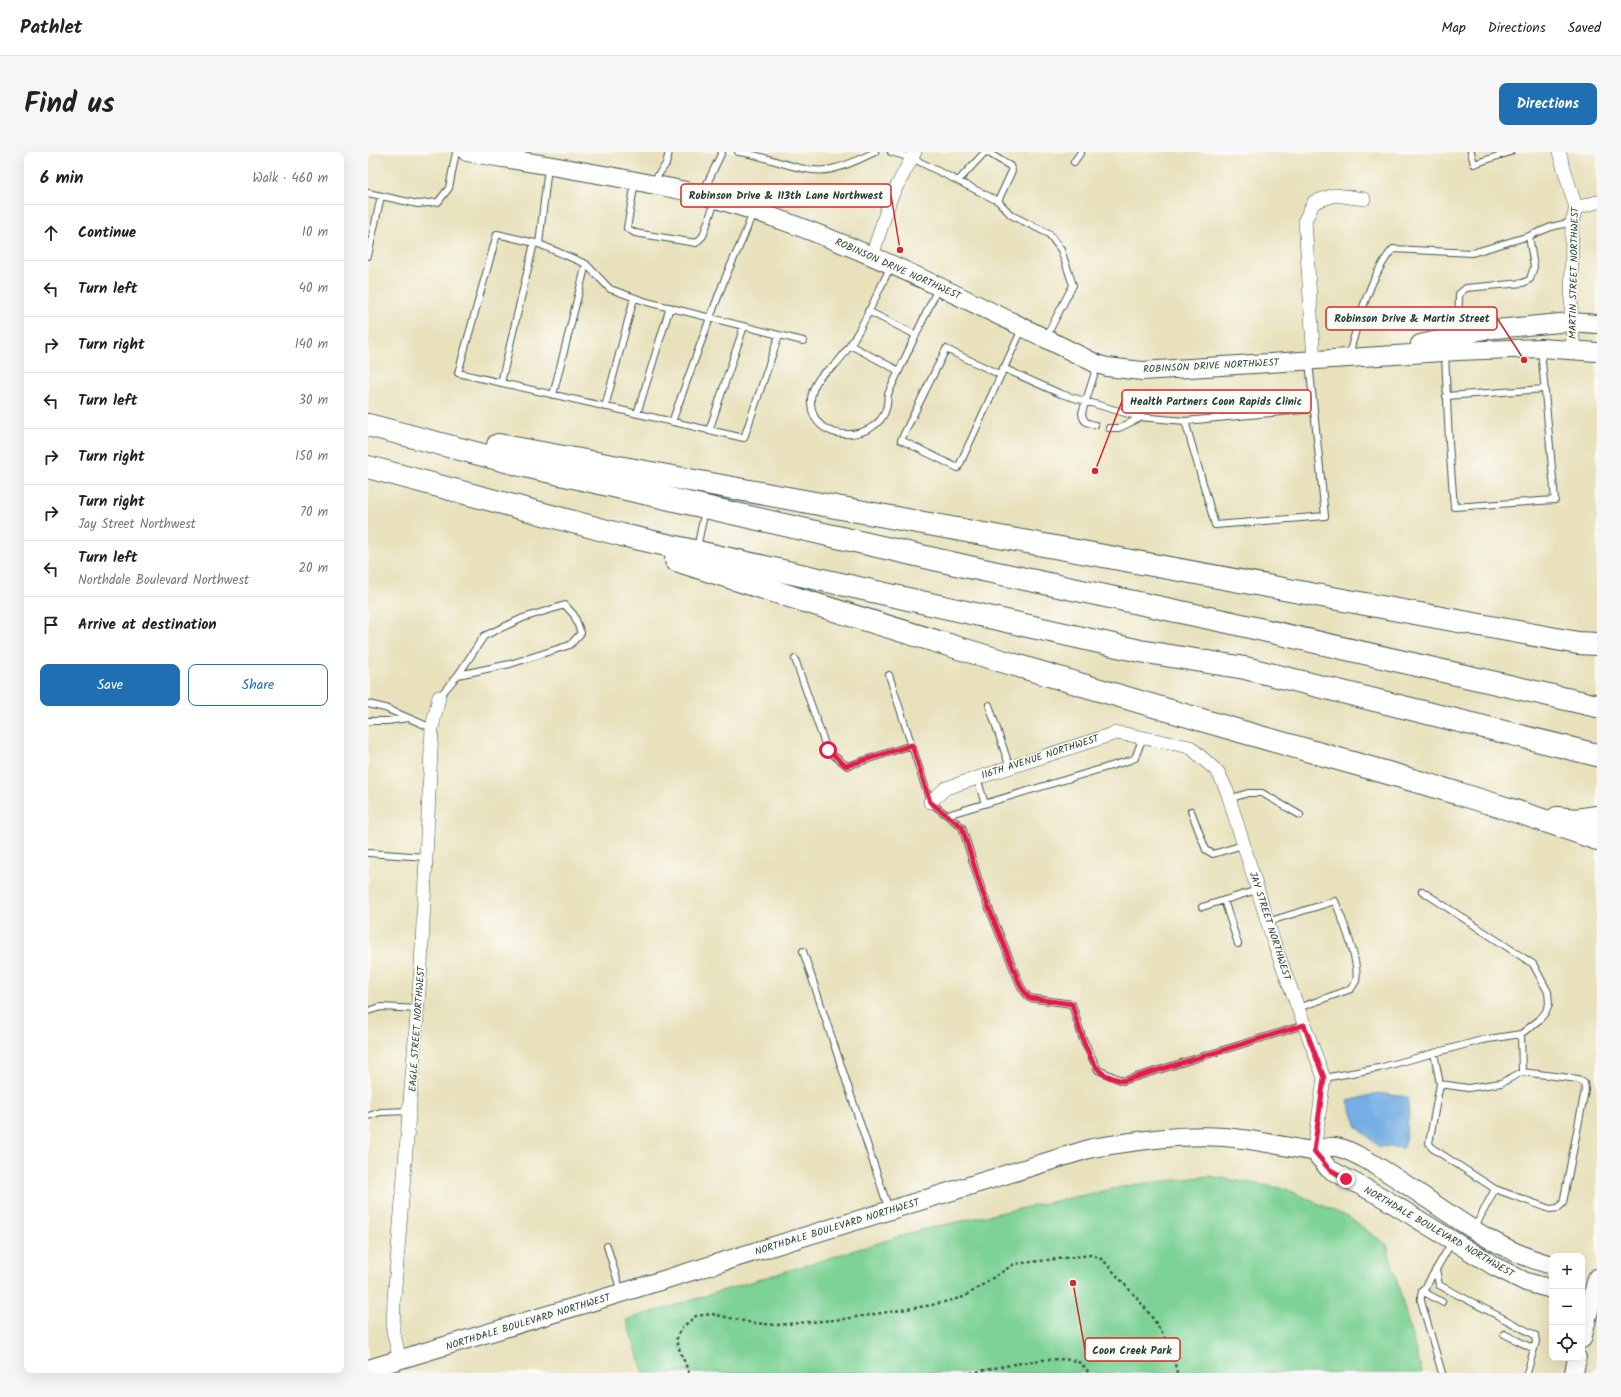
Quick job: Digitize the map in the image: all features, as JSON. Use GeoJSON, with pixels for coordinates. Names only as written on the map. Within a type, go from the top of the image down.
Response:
{"type":"FeatureCollection","features":[{"type":"Feature","properties":{"kind":"highway"},"geometry":{"type":"LineString","coordinates":[[368,418],[475,441],[789,498],[1270,589],[1591,645]]}},
{"type":"Feature","properties":{"kind":"highway"},"geometry":{"type":"LineString","coordinates":[[368,426],[524,466],[969,567],[1235,624],[1597,706]]}},
{"type":"Feature","properties":{"kind":"highway"},"geometry":{"type":"LineString","coordinates":[[368,467],[622,535],[1140,652],[1245,668],[1597,755]]}},
{"type":"Feature","properties":{"kind":"highway"},"geometry":{"type":"LineString","coordinates":[[484,498],[820,607],[1146,704],[1530,814],[1597,839]]}},
{"type":"Feature","properties":{"kind":"highway"},"geometry":{"type":"LineString","coordinates":[[1530,814],[1576,820],[1597,817]]}},
{"type":"Feature","properties":{"kind":"main road","name":"ROBINSON DRIVE NORTHWEST"},"geometry":{"type":"LineString","coordinates":[[467,152],[542,162],[708,197],[752,211],[823,235],[872,256],[939,286],[1097,364],[1142,371],[1445,352],[1541,348],[1574,349],[1597,352]]}},
{"type":"Feature","properties":{"kind":"main road","name":"ROBINSON DRIVE NORTHWEST"},"geometry":{"type":"LineString","coordinates":[[1348,359],[1458,337],[1484,330],[1571,322],[1597,324]]}},
{"type":"Feature","properties":{"kind":"main road","name":"NORTHDALE BOULEVARD NORTHWEST"},"geometry":{"type":"LineString","coordinates":[[368,1369],[400,1361],[1092,1148],[1135,1140],[1225,1137],[1314,1151],[1330,1146],[1340,1148],[1363,1158],[1474,1229],[1515,1253],[1549,1265]]}},
{"type":"Feature","properties":{"kind":"main road","name":"NORTHDALE BOULEVARD NORTHWEST"},"geometry":{"type":"LineString","coordinates":[[1314,1151],[1329,1169],[1380,1196],[1510,1275],[1549,1288]]}},
{"type":"Feature","properties":{"kind":"main road"},"geometry":{"type":"LineString","coordinates":[[1584,1325],[1590,1288]]}},
{"type":"Feature","properties":{"kind":"main road"},"geometry":{"type":"LineString","coordinates":[[1574,1373],[1576,1361]]}},
{"type":"Feature","properties":{"kind":"street","name":"MARTIN STREET NORTHWEST"},"geometry":{"type":"LineString","coordinates":[[1559,152],[1576,208],[1572,222],[1571,322],[1574,349]]}},
{"type":"Feature","properties":{"kind":"street"},"geometry":{"type":"LineString","coordinates":[[872,256],[891,197],[914,155]]}},
{"type":"Feature","properties":{"kind":"street"},"geometry":{"type":"LineString","coordinates":[[1312,360],[1305,220],[1314,202],[1335,195],[1364,199]]}},
{"type":"Feature","properties":{"kind":"street"},"geometry":{"type":"LineString","coordinates":[[1576,208],[1597,202]]}},
{"type":"Feature","properties":{"kind":"street","name":"EAGLE STREET NORTHWEST"},"geometry":{"type":"LineString","coordinates":[[400,1361],[393,1330],[394,1298],[418,1009],[432,728],[438,696]]}},
{"type":"Feature","properties":{"kind":"street","name":"116TH AVENUE NORTHWEST"},"geometry":{"type":"LineString","coordinates":[[930,802],[946,788],[1116,733],[1149,739]]}},
{"type":"Feature","properties":{"kind":"street","name":"JAY STREET NORTHWEST"},"geometry":{"type":"LineString","coordinates":[[1149,739],[1190,747],[1218,772],[1229,799],[1267,922],[1324,1078],[1314,1151]]}},
{"type":"Feature","properties":{"kind":"lane"},"geometry":{"type":"LineString","coordinates":[[368,193],[418,204],[438,202],[449,188],[456,152]]}},
{"type":"Feature","properties":{"kind":"lane"},"geometry":{"type":"LineString","coordinates":[[669,152],[666,164],[643,183],[628,228],[635,234],[696,244],[703,236],[708,197],[722,152]]}},
{"type":"Feature","properties":{"kind":"lane"},"geometry":{"type":"LineString","coordinates":[[738,152],[754,154],[815,171],[832,170],[871,153]]}},
{"type":"Feature","properties":{"kind":"lane"},"geometry":{"type":"LineString","coordinates":[[891,152],[914,155],[958,181],[998,201],[1011,215],[1049,234],[1061,250],[1073,285],[1045,338]]}},
{"type":"Feature","properties":{"kind":"lane"},"geometry":{"type":"LineString","coordinates":[[958,181],[986,152],[1010,166],[1012,171],[998,201]]}},
{"type":"Feature","properties":{"kind":"lane"},"geometry":{"type":"LineString","coordinates":[[1074,162],[1081,152]]}},
{"type":"Feature","properties":{"kind":"lane"},"geometry":{"type":"LineString","coordinates":[[1470,152],[1474,164],[1509,152]]}},
{"type":"Feature","properties":{"kind":"lane"},"geometry":{"type":"LineString","coordinates":[[501,383],[537,243],[542,162]]}},
{"type":"Feature","properties":{"kind":"lane"},"geometry":{"type":"LineString","coordinates":[[368,256],[382,196]]}},
{"type":"Feature","properties":{"kind":"lane"},"geometry":{"type":"LineString","coordinates":[[672,422],[710,317],[748,226],[752,211]]}},
{"type":"Feature","properties":{"kind":"lane"},"geometry":{"type":"LineString","coordinates":[[1348,359],[1361,312],[1384,259],[1393,249],[1472,254],[1529,236],[1551,227],[1572,222]]}},
{"type":"Feature","properties":{"kind":"lane"},"geometry":{"type":"LineString","coordinates":[[779,335],[744,438],[458,373],[497,234],[537,243],[586,264],[610,289],[634,298],[803,341]]}},
{"type":"Feature","properties":{"kind":"lane"},"geometry":{"type":"LineString","coordinates":[[1458,337],[1459,294],[1466,288],[1523,283],[1530,279],[1534,267],[1529,236]]}},
{"type":"Feature","properties":{"kind":"lane"},"geometry":{"type":"LineString","coordinates":[[553,395],[586,264]]}},
{"type":"Feature","properties":{"kind":"lane"},"geometry":{"type":"LineString","coordinates":[[891,265],[850,345],[835,366],[821,375],[814,387],[811,402],[815,417],[827,430],[844,435],[860,433],[876,424],[886,410],[888,394],[939,286]]}},
{"type":"Feature","properties":{"kind":"lane"},"geometry":{"type":"LineString","coordinates":[[605,407],[634,298]]}},
{"type":"Feature","properties":{"kind":"lane"},"geometry":{"type":"LineString","coordinates":[[637,414],[670,307]]}},
{"type":"Feature","properties":{"kind":"lane"},"geometry":{"type":"LineString","coordinates":[[868,312],[916,335]]}},
{"type":"Feature","properties":{"kind":"lane"},"geometry":{"type":"LineString","coordinates":[[709,430],[744,326]]}},
{"type":"Feature","properties":{"kind":"lane"},"geometry":{"type":"LineString","coordinates":[[1001,375],[946,348],[901,440],[958,468],[1001,375],[1022,327]]}},
{"type":"Feature","properties":{"kind":"lane"},"geometry":{"type":"LineString","coordinates":[[850,345],[899,371]]}},
{"type":"Feature","properties":{"kind":"lane"},"geometry":{"type":"LineString","coordinates":[[1445,352],[1446,396],[1454,508],[1555,500],[1541,348]]}},
{"type":"Feature","properties":{"kind":"lane"},"geometry":{"type":"LineString","coordinates":[[1185,421],[1215,525],[1325,516],[1314,409],[1312,360]]}},
{"type":"Feature","properties":{"kind":"lane"},"geometry":{"type":"LineString","coordinates":[[1095,425],[1086,423],[1083,419],[1082,413],[1097,364]]}},
{"type":"Feature","properties":{"kind":"lane"},"geometry":{"type":"LineString","coordinates":[[1004,368],[1061,394],[1142,417],[1185,421],[1314,409]]}},
{"type":"Feature","properties":{"kind":"lane"},"geometry":{"type":"LineString","coordinates":[[1446,396],[1545,390]]}},
{"type":"Feature","properties":{"kind":"lane"},"geometry":{"type":"LineString","coordinates":[[1109,428],[1119,428],[1142,417]]}},
{"type":"Feature","properties":{"kind":"lane"},"geometry":{"type":"LineString","coordinates":[[697,552],[706,507]]}},
{"type":"Feature","properties":{"kind":"lane"},"geometry":{"type":"LineString","coordinates":[[438,696],[458,675],[484,636],[523,618],[566,605],[574,615],[581,633],[570,645],[510,664],[458,675]]}},
{"type":"Feature","properties":{"kind":"lane"},"geometry":{"type":"LineString","coordinates":[[795,660],[828,750],[846,766],[912,745]]}},
{"type":"Feature","properties":{"kind":"lane"},"geometry":{"type":"LineString","coordinates":[[889,675],[930,802],[962,827],[982,891],[1021,987],[1029,998],[1072,1004],[1082,1037],[1098,1070],[1123,1081],[1304,1025]]}},
{"type":"Feature","properties":{"kind":"lane"},"geometry":{"type":"LineString","coordinates":[[368,704],[385,708],[432,728]]}},
{"type":"Feature","properties":{"kind":"lane"},"geometry":{"type":"LineString","coordinates":[[989,705],[1010,768]]}},
{"type":"Feature","properties":{"kind":"lane"},"geometry":{"type":"LineString","coordinates":[[368,721],[387,721],[408,718]]}},
{"type":"Feature","properties":{"kind":"lane"},"geometry":{"type":"LineString","coordinates":[[947,815],[1131,760],[1135,758],[1149,739]]}},
{"type":"Feature","properties":{"kind":"lane"},"geometry":{"type":"LineString","coordinates":[[977,778],[985,804]]}},
{"type":"Feature","properties":{"kind":"lane"},"geometry":{"type":"LineString","coordinates":[[1229,799],[1248,793],[1262,793],[1300,814]]}},
{"type":"Feature","properties":{"kind":"lane"},"geometry":{"type":"LineString","coordinates":[[1191,811],[1206,850],[1213,854],[1243,845]]}},
{"type":"Feature","properties":{"kind":"lane"},"geometry":{"type":"LineString","coordinates":[[368,853],[426,857]]}},
{"type":"Feature","properties":{"kind":"lane"},"geometry":{"type":"LineString","coordinates":[[1202,907],[1257,890]]}},
{"type":"Feature","properties":{"kind":"lane"},"geometry":{"type":"LineString","coordinates":[[1324,1078],[1379,1068],[1482,1040],[1521,1034],[1539,1020],[1545,1013],[1549,1004],[1548,992],[1533,964],[1422,891]]}},
{"type":"Feature","properties":{"kind":"lane"},"geometry":{"type":"LineString","coordinates":[[1224,900],[1238,944]]}},
{"type":"Feature","properties":{"kind":"lane"},"geometry":{"type":"LineString","coordinates":[[1267,922],[1335,901],[1347,934],[1355,967],[1356,981],[1351,989],[1298,1008]]}},
{"type":"Feature","properties":{"kind":"lane"},"geometry":{"type":"LineString","coordinates":[[802,951],[890,1211]]}},
{"type":"Feature","properties":{"kind":"lane"},"geometry":{"type":"LineString","coordinates":[[368,1011],[381,1007],[418,1009]]}},
{"type":"Feature","properties":{"kind":"lane"},"geometry":{"type":"LineString","coordinates":[[1521,1034],[1522,1072]]}},
{"type":"Feature","properties":{"kind":"lane"},"geometry":{"type":"LineString","coordinates":[[1434,1053],[1440,1084],[1429,1143],[1432,1148],[1495,1189],[1550,1209],[1558,1208],[1564,1203],[1585,1090],[1584,1084],[1578,1079],[1522,1072],[1501,1083],[1468,1088],[1440,1084]]}},
{"type":"Feature","properties":{"kind":"lane"},"geometry":{"type":"LineString","coordinates":[[368,1116],[381,1112],[410,1111]]}},
{"type":"Feature","properties":{"kind":"lane"},"geometry":{"type":"LineString","coordinates":[[1474,1229],[1495,1189]]}},
{"type":"Feature","properties":{"kind":"lane"},"geometry":{"type":"LineString","coordinates":[[1442,1373],[1421,1300],[1422,1291],[1452,1241]]}},
{"type":"Feature","properties":{"kind":"lane"},"geometry":{"type":"LineString","coordinates":[[607,1246],[621,1293]]}},
{"type":"Feature","properties":{"kind":"lane"},"geometry":{"type":"LineString","coordinates":[[1433,1297],[1439,1285],[1436,1269]]}},
{"type":"Feature","properties":{"kind":"lane"},"geometry":{"type":"LineString","coordinates":[[1439,1285],[1533,1333],[1536,1338],[1527,1373]]}},
{"type":"Feature","properties":{"kind":"lane"},"geometry":{"type":"LineString","coordinates":[[1422,1291],[1442,1302]]}},
{"type":"Feature","properties":{"kind":"lane"},"geometry":{"type":"LineString","coordinates":[[1504,1334],[1534,1349]]}},
{"type":"Feature","properties":{"kind":"path"},"geometry":{"type":"LineString","coordinates":[[689,1373],[676,1341],[680,1329],[696,1316],[712,1314],[753,1323],[776,1325],[844,1319],[944,1303],[964,1297],[1014,1264],[1091,1255],[1104,1261],[1149,1311],[1169,1345],[1177,1373]]}},
{"type":"Feature","properties":{"kind":"path"},"geometry":{"type":"LineString","coordinates":[[971,1373],[1030,1362],[1068,1359],[1080,1363],[1089,1373]]}},
{"type":"Feature","properties":{"kind":"green space"},"geometry":{"type":"Polygon","coordinates":[[[1209,1176],[1286,1189],[1348,1217],[1387,1245],[1422,1373],[644,1373],[626,1320],[924,1229],[1131,1185],[1209,1176]]]}},
{"type":"Feature","properties":{"kind":"water"},"geometry":{"type":"Polygon","coordinates":[[[1378,1093],[1407,1097],[1409,1113],[1404,1148],[1378,1146],[1357,1127],[1348,1101],[1378,1093]]]}},
{"type":"Feature","properties":{"kind":"place","name":"Robinson Drive & 113th Lane Northwest"},"geometry":{"type":"Point","coordinates":[900,250]}},
{"type":"Feature","properties":{"kind":"place","name":"Robinson Drive & Martin Street"},"geometry":{"type":"Point","coordinates":[1524,360]}},
{"type":"Feature","properties":{"kind":"place","name":"Health Partners Coon Rapids Clinic"},"geometry":{"type":"Point","coordinates":[1095,471]}},
{"type":"Feature","properties":{"kind":"place","name":"Coon Creek Park"},"geometry":{"type":"Point","coordinates":[1073,1283]}},
{"type":"Feature","properties":{"kind":"route"},"geometry":{"type":"LineString","coordinates":[[828,750],[846,766],[912,745],[930,802],[962,827],[982,891],[1021,987],[1029,998],[1072,1004],[1082,1037],[1098,1070],[1123,1081],[1304,1025],[1324,1078],[1314,1151],[1329,1169],[1346,1179]]}}]}
